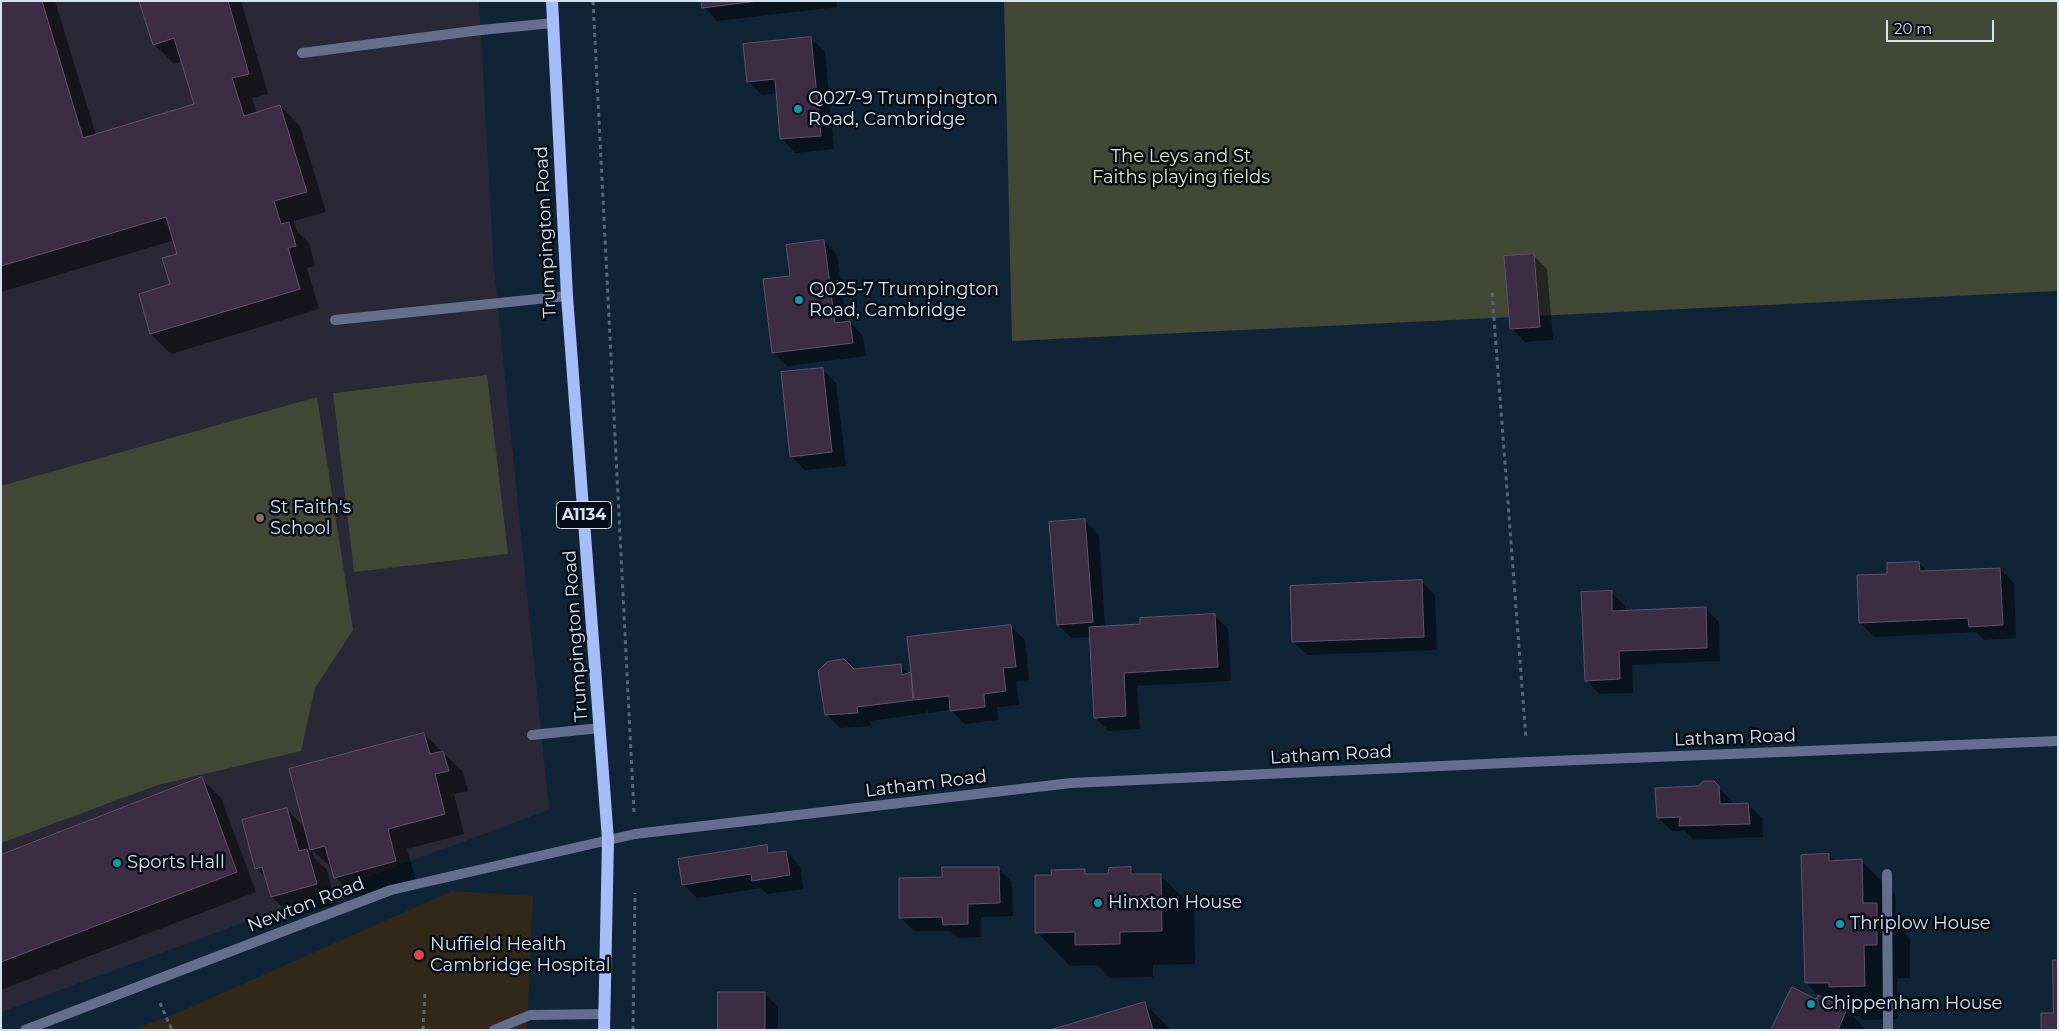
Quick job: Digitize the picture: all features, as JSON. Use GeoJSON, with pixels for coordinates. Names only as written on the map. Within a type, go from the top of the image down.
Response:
{"type":"FeatureCollection","features":[{"type":"Feature","properties":{"kind":"main road","name":"Trumpington Road"},"geometry":{"type":"LineString","coordinates":[[552,1],[567,296],[608,840],[604,1030]]}},
{"type":"Feature","properties":{"kind":"street"},"geometry":{"type":"LineString","coordinates":[[302,53],[481,30],[553,23]]}},
{"type":"Feature","properties":{"kind":"street"},"geometry":{"type":"LineString","coordinates":[[335,320],[567,296]]}},
{"type":"Feature","properties":{"kind":"street"},"geometry":{"type":"LineString","coordinates":[[532,735],[600,728]]}},
{"type":"Feature","properties":{"kind":"street","name":"Latham Road"},"geometry":{"type":"LineString","coordinates":[[608,840],[635,834],[1071,783],[1528,762],[2058,741]]}},
{"type":"Feature","properties":{"kind":"street","name":"Newton Road"},"geometry":{"type":"LineString","coordinates":[[25,1030],[391,890],[608,840]]}},
{"type":"Feature","properties":{"kind":"street"},"geometry":{"type":"LineString","coordinates":[[1887,874],[1888,1030]]}},
{"type":"Feature","properties":{"kind":"street"},"geometry":{"type":"LineString","coordinates":[[494,1030],[530,1015],[605,1014]]}},
{"type":"Feature","properties":{"kind":"path"},"geometry":{"type":"LineString","coordinates":[[594,1],[635,834]]}},
{"type":"Feature","properties":{"kind":"path"},"geometry":{"type":"LineString","coordinates":[[1492,293],[1528,762]]}},
{"type":"Feature","properties":{"kind":"path"},"geometry":{"type":"LineString","coordinates":[[634,1030],[635,883]]}},
{"type":"Feature","properties":{"kind":"path"},"geometry":{"type":"LineString","coordinates":[[423,1030],[425,991]]}},
{"type":"Feature","properties":{"kind":"shaded area","name":"St Faith's School"},"geometry":{"type":"Polygon","coordinates":[[[1,1],[479,1],[494,268],[549,810],[1,1012],[1,1]]]}},
{"type":"Feature","properties":{"kind":"shaded area","name":"Nuffield Health Cambridge Hospital"},"geometry":{"type":"Polygon","coordinates":[[[452,891],[533,896],[527,1030],[132,1030],[175,1014],[452,891]]]}},
{"type":"Feature","properties":{"kind":"green space","name":"The Leys and St Faiths playing fields"},"geometry":{"type":"Polygon","coordinates":[[[1004,1],[2058,1],[2058,291],[1012,341],[1004,1]]]}},
{"type":"Feature","properties":{"kind":"green space"},"geometry":{"type":"Polygon","coordinates":[[[487,375],[508,554],[354,572],[333,393],[487,375]]]}},
{"type":"Feature","properties":{"kind":"green space"},"geometry":{"type":"Polygon","coordinates":[[[317,397],[353,630],[315,688],[301,751],[158,785],[1,843],[1,486],[317,397]]]}},
{"type":"Feature","properties":{"kind":"building"},"geometry":{"type":"Polygon","coordinates":[[[1,1],[42,1],[83,138],[194,104],[174,38],[153,45],[139,1],[228,1],[249,74],[232,78],[244,116],[280,105],[307,192],[274,201],[281,224],[289,222],[296,246],[288,248],[300,289],[150,334],[139,294],[170,284],[162,258],[177,254],[166,217],[1,266],[1,1]]]}},
{"type":"Feature","properties":{"kind":"building"},"geometry":{"type":"Polygon","coordinates":[[[702,1],[758,1],[702,8],[702,1]]]}},
{"type":"Feature","properties":{"kind":"building","name":"Q027-9 Trumpington Road, Cambridge"},"geometry":{"type":"Polygon","coordinates":[[[811,37],[821,136],[780,139],[775,79],[747,82],[743,44],[811,37]]]}},
{"type":"Feature","properties":{"kind":"building","name":"Q025-7 Trumpington Road, Cambridge"},"geometry":{"type":"Polygon","coordinates":[[[824,240],[835,323],[850,321],[853,343],[772,353],[763,279],[790,276],[786,245],[824,240]]]}},
{"type":"Feature","properties":{"kind":"building"},"geometry":{"type":"Polygon","coordinates":[[[1534,254],[1540,327],[1510,329],[1504,256],[1534,254]]]}},
{"type":"Feature","properties":{"kind":"building"},"geometry":{"type":"Polygon","coordinates":[[[823,368],[832,452],[790,457],[781,372],[823,368]]]}},
{"type":"Feature","properties":{"kind":"building"},"geometry":{"type":"Polygon","coordinates":[[[1085,519],[1093,622],[1057,625],[1049,522],[1085,519]]]}},
{"type":"Feature","properties":{"kind":"building"},"geometry":{"type":"Polygon","coordinates":[[[1919,562],[1920,571],[2000,568],[2003,625],[1969,627],[1968,618],[1859,623],[1857,575],[1887,574],[1887,563],[1919,562]]]}},
{"type":"Feature","properties":{"kind":"building"},"geometry":{"type":"Polygon","coordinates":[[[1422,580],[1424,637],[1292,642],[1290,586],[1422,580]]]}},
{"type":"Feature","properties":{"kind":"building"},"geometry":{"type":"Polygon","coordinates":[[[1612,591],[1612,611],[1706,607],[1707,648],[1619,651],[1620,679],[1585,681],[1581,592],[1612,591]]]}},
{"type":"Feature","properties":{"kind":"building"},"geometry":{"type":"Polygon","coordinates":[[[1215,614],[1218,667],[1124,673],[1126,716],[1094,718],[1089,627],[1140,624],[1140,618],[1215,614]]]}},
{"type":"Feature","properties":{"kind":"building"},"geometry":{"type":"Polygon","coordinates":[[[1011,625],[1016,667],[1003,668],[1006,691],[984,694],[985,707],[950,711],[949,696],[914,700],[907,637],[1011,625]]]}},
{"type":"Feature","properties":{"kind":"building"},"geometry":{"type":"Polygon","coordinates":[[[844,659],[854,669],[901,664],[902,675],[911,672],[913,700],[857,707],[858,713],[825,715],[818,671],[827,662],[844,659]]]}},
{"type":"Feature","properties":{"kind":"building"},"geometry":{"type":"Polygon","coordinates":[[[424,733],[430,754],[443,751],[449,771],[435,774],[445,814],[388,829],[396,861],[334,878],[325,846],[310,850],[289,769],[424,733]]]}},
{"type":"Feature","properties":{"kind":"building","name":"Sports Hall"},"geometry":{"type":"Polygon","coordinates":[[[202,777],[237,872],[1,962],[1,855],[202,777]]]}},
{"type":"Feature","properties":{"kind":"building"},"geometry":{"type":"Polygon","coordinates":[[[1704,781],[1714,781],[1719,786],[1720,804],[1748,803],[1750,824],[1679,826],[1680,817],[1657,818],[1655,788],[1698,786],[1704,781]]]}},
{"type":"Feature","properties":{"kind":"building"},"geometry":{"type":"Polygon","coordinates":[[[287,808],[299,851],[307,849],[317,884],[271,897],[262,867],[255,869],[242,820],[287,808]]]}},
{"type":"Feature","properties":{"kind":"building"},"geometry":{"type":"Polygon","coordinates":[[[767,845],[768,853],[786,851],[790,875],[752,881],[751,874],[682,885],[678,859],[767,845]]]}},
{"type":"Feature","properties":{"kind":"building","name":"Thriplow House"},"geometry":{"type":"Polygon","coordinates":[[[1829,854],[1829,861],[1862,859],[1863,903],[1877,903],[1877,945],[1864,945],[1865,986],[1829,987],[1829,983],[1805,983],[1801,855],[1829,854]]]}},
{"type":"Feature","properties":{"kind":"building"},"geometry":{"type":"Polygon","coordinates":[[[942,867],[999,867],[1000,903],[968,904],[968,924],[943,925],[942,917],[899,918],[899,878],[942,877],[942,867]]]}},
{"type":"Feature","properties":{"kind":"building","name":"Hinxton House"},"geometry":{"type":"Polygon","coordinates":[[[1131,867],[1131,874],[1161,874],[1162,931],[1120,932],[1120,944],[1075,945],[1075,932],[1035,933],[1035,875],[1052,875],[1051,870],[1085,869],[1085,874],[1108,874],[1109,868],[1131,867]]]}},
{"type":"Feature","properties":{"kind":"building"},"geometry":{"type":"Polygon","coordinates":[[[2053,960],[2058,960],[2058,1030],[2041,1030],[2041,1013],[2053,1013],[2053,960]]]}},
{"type":"Feature","properties":{"kind":"building","name":"Chippenham House"},"geometry":{"type":"Polygon","coordinates":[[[1792,987],[1816,999],[1818,995],[1847,1009],[1838,1030],[1771,1030],[1792,987]]]}},
{"type":"Feature","properties":{"kind":"building"},"geometry":{"type":"Polygon","coordinates":[[[718,992],[765,992],[765,1030],[718,1030],[718,992]]]}},
{"type":"Feature","properties":{"kind":"building"},"geometry":{"type":"Polygon","coordinates":[[[1145,1002],[1153,1030],[1050,1030],[1145,1002]]]}},
{"type":"Feature","properties":{"kind":"place","name":"Q027-9 Trumpington Road, Cambridge"},"geometry":{"type":"Point","coordinates":[798,109]}},
{"type":"Feature","properties":{"kind":"place","name":"Q025-7 Trumpington Road, Cambridge"},"geometry":{"type":"Point","coordinates":[799,300]}},
{"type":"Feature","properties":{"kind":"place","name":"St Faith's School"},"geometry":{"type":"Point","coordinates":[260,518]}},
{"type":"Feature","properties":{"kind":"place","name":"Sports Hall"},"geometry":{"type":"Point","coordinates":[117,863]}},
{"type":"Feature","properties":{"kind":"place","name":"Hinxton House"},"geometry":{"type":"Point","coordinates":[1098,903]}},
{"type":"Feature","properties":{"kind":"place","name":"Thriplow House"},"geometry":{"type":"Point","coordinates":[1840,924]}},
{"type":"Feature","properties":{"kind":"place","name":"Nuffield Health Cambridge Hospital"},"geometry":{"type":"Point","coordinates":[419,955]}},
{"type":"Feature","properties":{"kind":"place","name":"Chippenham House"},"geometry":{"type":"Point","coordinates":[1811,1004]}}]}
